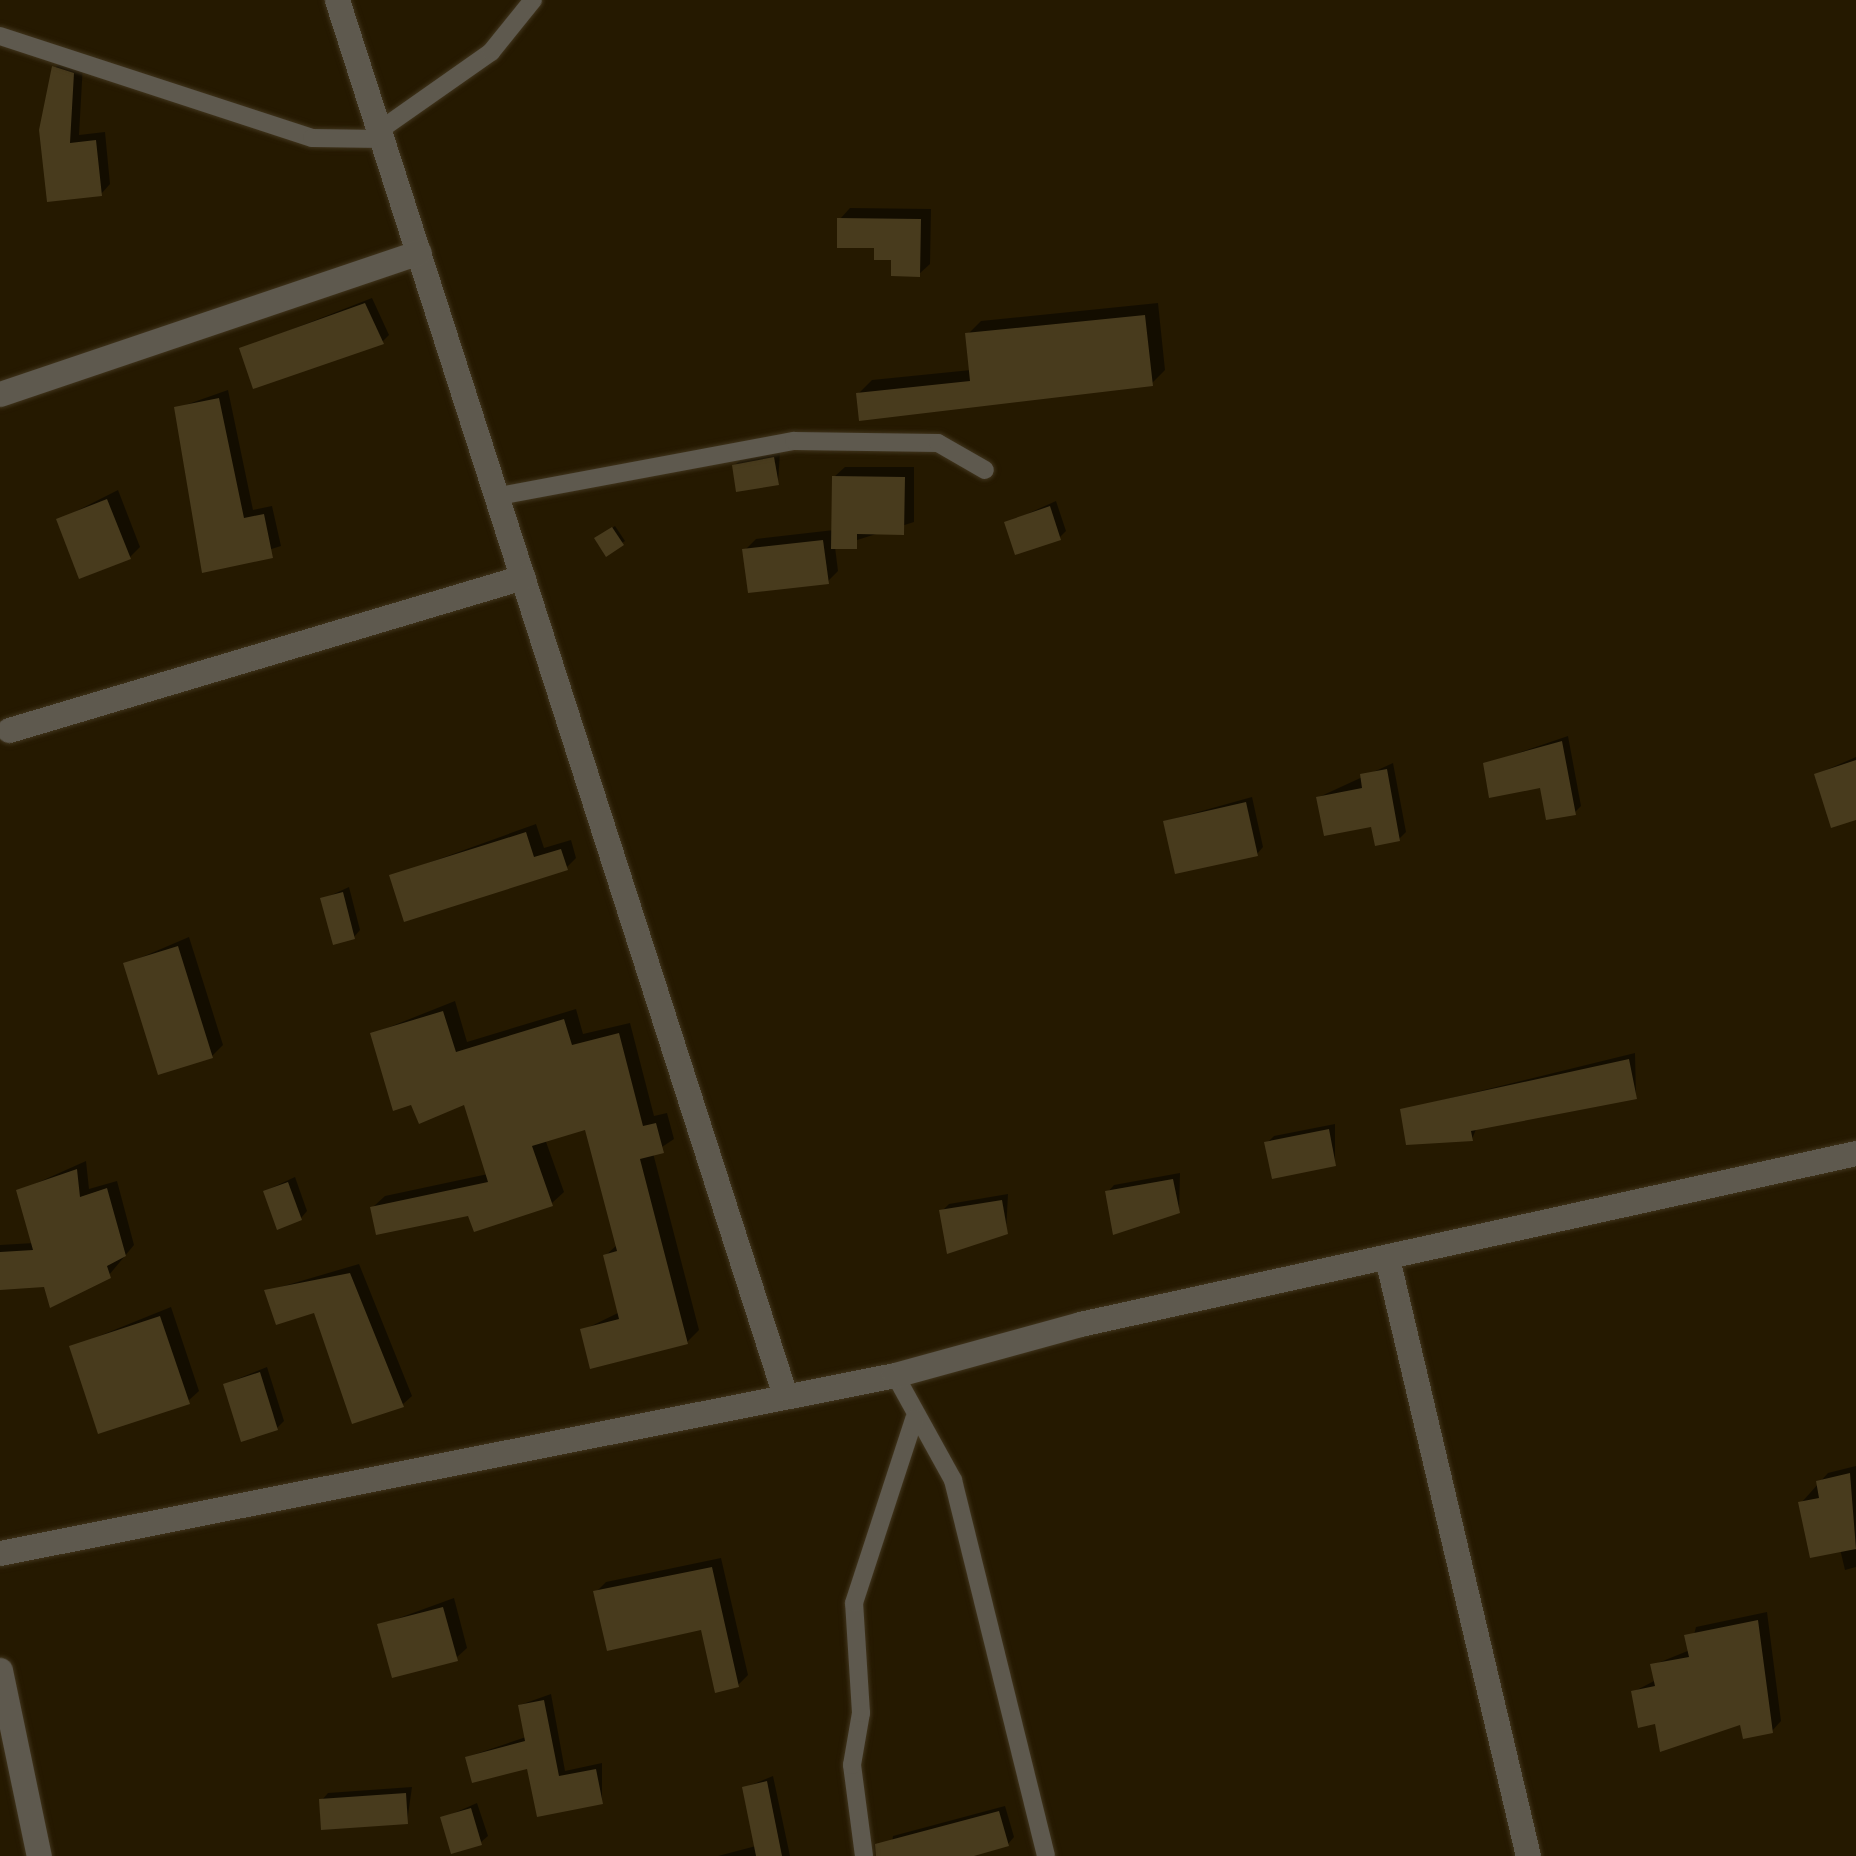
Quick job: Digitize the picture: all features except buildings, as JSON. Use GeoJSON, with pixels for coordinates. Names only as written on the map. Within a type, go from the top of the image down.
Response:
{"type":"FeatureCollection","features":[{"type":"Feature","properties":{"kind":"street"},"geometry":{"type":"LineString","coordinates":[[337,0],[499,496],[784,1396]]}},
{"type":"Feature","properties":{"kind":"street"},"geometry":{"type":"LineString","coordinates":[[0,394],[419,252]]}},
{"type":"Feature","properties":{"kind":"street"},"geometry":{"type":"LineString","coordinates":[[9,730],[523,578]]}},
{"type":"Feature","properties":{"kind":"street"},"geometry":{"type":"LineString","coordinates":[[0,1554],[896,1375],[1387,1258],[1856,1153]]}},
{"type":"Feature","properties":{"kind":"street"},"geometry":{"type":"LineString","coordinates":[[1387,1258],[1528,1856]]}},
{"type":"Feature","properties":{"kind":"street"},"geometry":{"type":"LineString","coordinates":[[0,1670],[40,1856]]}},
{"type":"Feature","properties":{"kind":"lane"},"geometry":{"type":"LineString","coordinates":[[0,36],[312,138],[381,134],[491,52],[533,0]]}},
{"type":"Feature","properties":{"kind":"lane"},"geometry":{"type":"LineString","coordinates":[[499,496],[697,454],[829,440],[938,443],[985,470]]}},
{"type":"Feature","properties":{"kind":"lane"},"geometry":{"type":"LineString","coordinates":[[896,1375],[914,1420],[953,1480],[1046,1856]]}},
{"type":"Feature","properties":{"kind":"lane"},"geometry":{"type":"LineString","coordinates":[[864,1856],[852,1765],[861,1713],[854,1603],[914,1420]]}}]}
